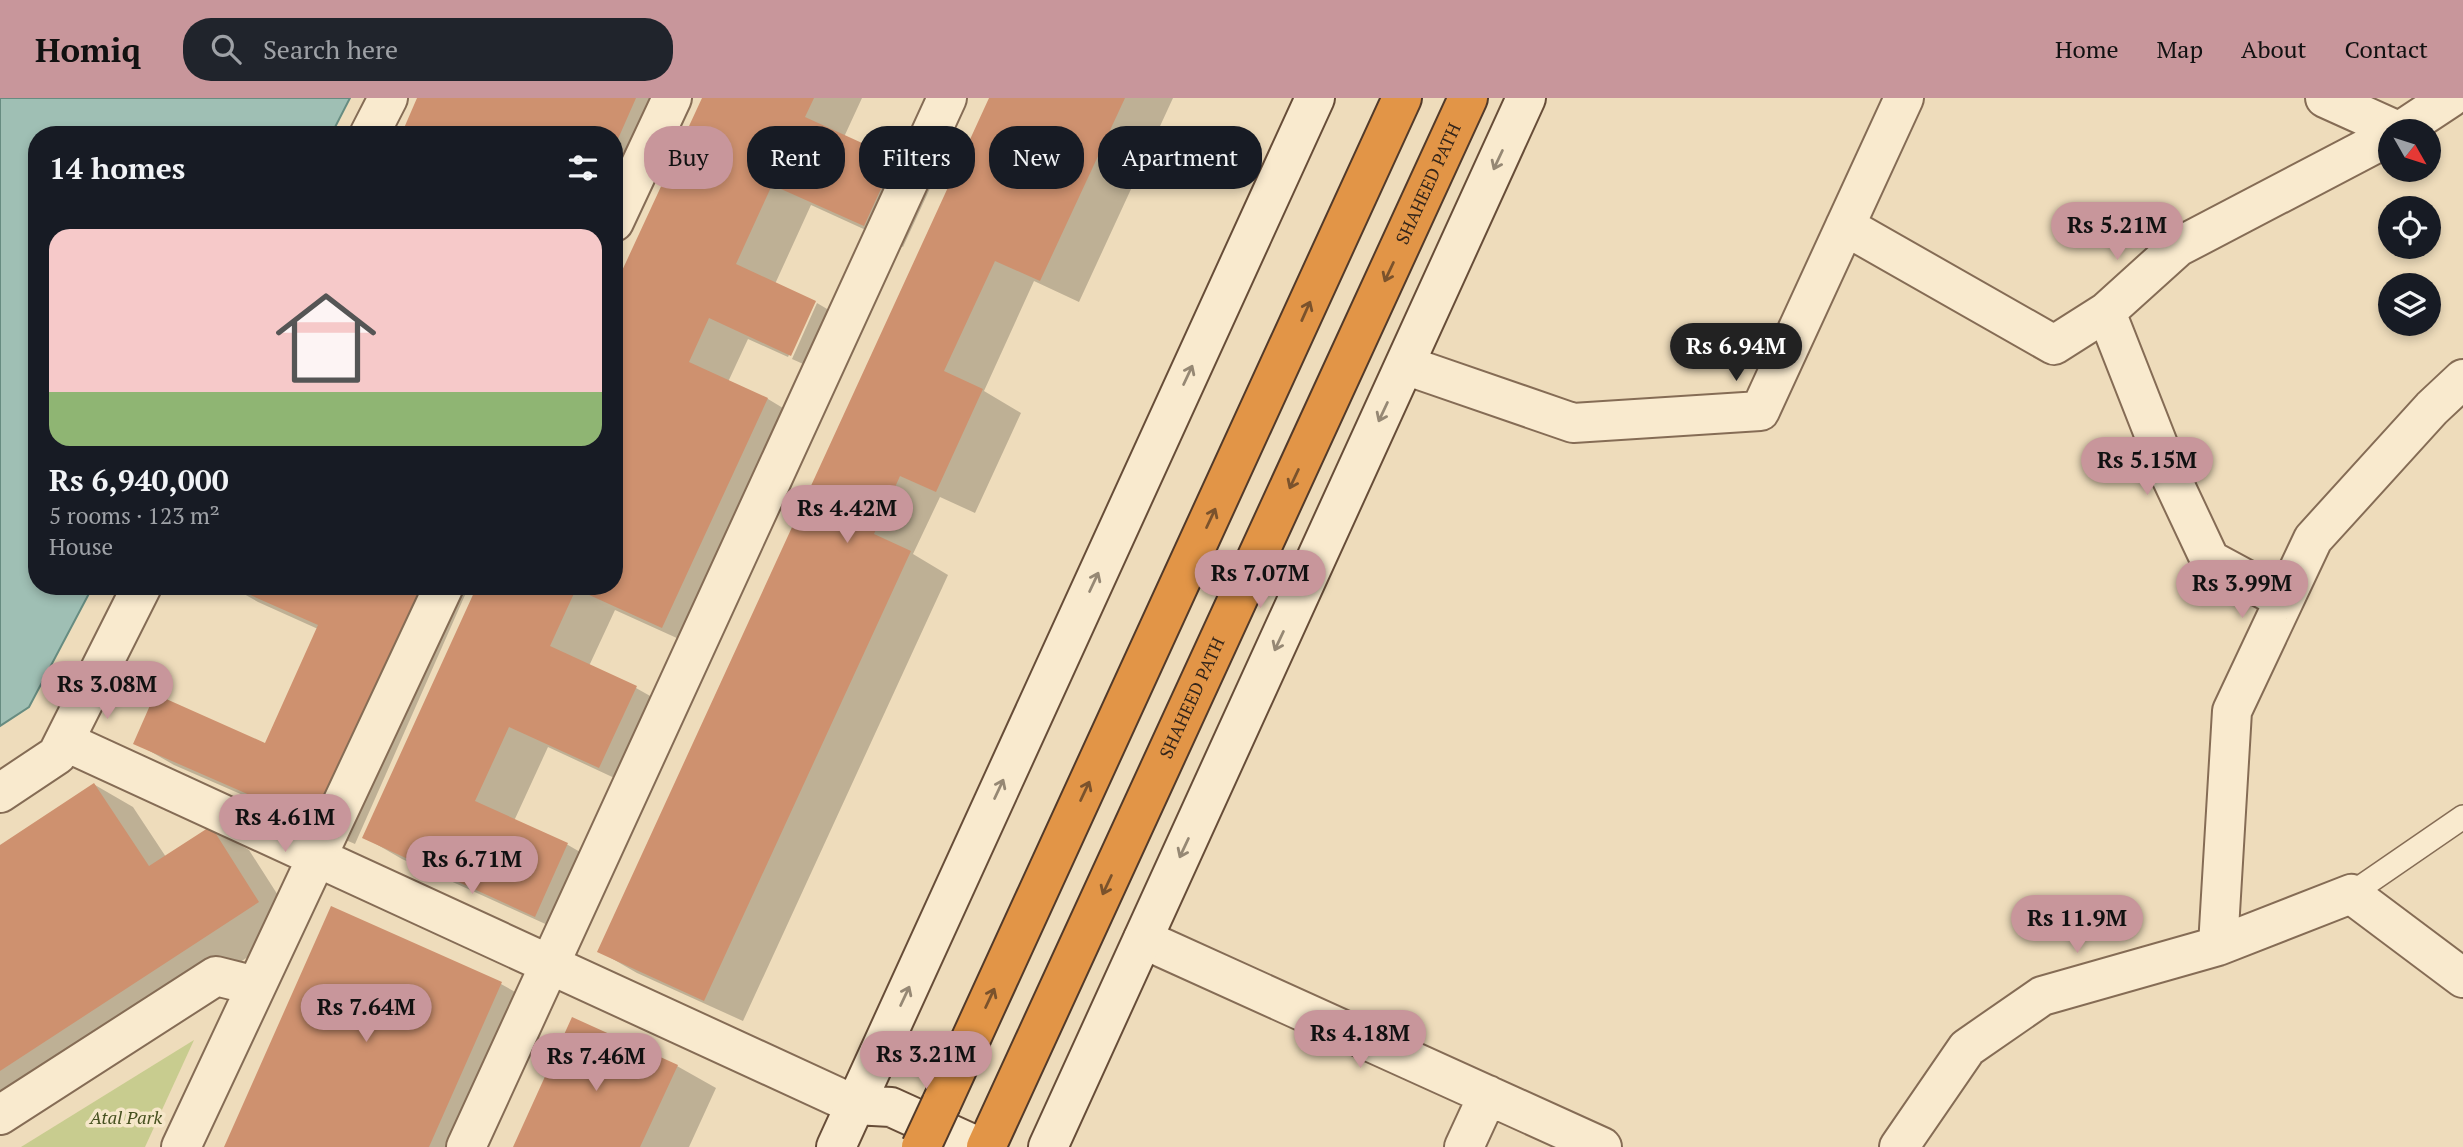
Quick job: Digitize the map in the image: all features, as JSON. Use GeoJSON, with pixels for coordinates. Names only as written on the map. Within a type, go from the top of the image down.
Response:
{"type":"FeatureCollection","features":[{"type":"Feature","properties":{"kind":"highway"},"geometry":{"type":"LineString","coordinates":[[921,1147],[1402,98]]}},
{"type":"Feature","properties":{"kind":"highway","name":"SHAHEED PATH"},"geometry":{"type":"LineString","coordinates":[[987,1140],[1468,98]]}},
{"type":"Feature","properties":{"kind":"street"},"geometry":{"type":"LineString","coordinates":[[374,126],[388,98]]}},
{"type":"Feature","properties":{"kind":"street"},"geometry":{"type":"LineString","coordinates":[[623,203],[673,98]]}},
{"type":"Feature","properties":{"kind":"street"},"geometry":{"type":"LineString","coordinates":[[466,1147],[947,98]]}},
{"type":"Feature","properties":{"kind":"street"},"geometry":{"type":"LineString","coordinates":[[836,1147],[1315,98]]}},
{"type":"Feature","properties":{"kind":"street"},"geometry":{"type":"LineString","coordinates":[[1048,1147],[1527,98]]}},
{"type":"Feature","properties":{"kind":"street"},"geometry":{"type":"LineString","coordinates":[[1405,365],[1573,423],[1760,411],[1904,98]]}},
{"type":"Feature","properties":{"kind":"street"},"geometry":{"type":"LineString","coordinates":[[2325,98],[2378,122]]}},
{"type":"Feature","properties":{"kind":"street"},"geometry":{"type":"LineString","coordinates":[[2418,119],[2450,98]]}},
{"type":"Feature","properties":{"kind":"street"},"geometry":{"type":"LineString","coordinates":[[1845,226],[2054,345],[2106,312],[2178,247],[2378,142]]}},
{"type":"Feature","properties":{"kind":"street"},"geometry":{"type":"LineString","coordinates":[[2106,312],[2170,475],[2210,560],[2284,600]]}},
{"type":"Feature","properties":{"kind":"street"},"geometry":{"type":"LineString","coordinates":[[2218,946],[2232,711],[2312,539],[2432,408],[2463,379]]}},
{"type":"Feature","properties":{"kind":"street"},"geometry":{"type":"LineString","coordinates":[[0,793],[57,755],[137,595]]}},
{"type":"Feature","properties":{"kind":"street"},"geometry":{"type":"LineString","coordinates":[[181,1147],[440,595]]}},
{"type":"Feature","properties":{"kind":"street"},"geometry":{"type":"LineString","coordinates":[[64,741],[855,1105],[891,1107],[987,1140]]}},
{"type":"Feature","properties":{"kind":"street"},"geometry":{"type":"LineString","coordinates":[[1899,1147],[1967,1048],[2042,996],[2218,946],[2351,894],[2463,978]]}},
{"type":"Feature","properties":{"kind":"street"},"geometry":{"type":"LineString","coordinates":[[1143,939],[1602,1147]]}},
{"type":"Feature","properties":{"kind":"street"},"geometry":{"type":"LineString","coordinates":[[0,1115],[216,976],[256,986]]}},
{"type":"Feature","properties":{"kind":"street"},"geometry":{"type":"LineString","coordinates":[[1464,1147],[1488,1095]]}},
{"type":"Feature","properties":{"kind":"lane"},"geometry":{"type":"LineString","coordinates":[[2351,894],[2463,817]]}},
{"type":"Feature","properties":{"kind":"green space","name":"Atal Park"},"geometry":{"type":"Polygon","coordinates":[[[194,1040],[145,1147],[21,1147],[194,1040]]]}},
{"type":"Feature","properties":{"kind":"water"},"geometry":{"type":"Polygon","coordinates":[[[0,98],[350,98],[336,126],[28,126],[28,595],[88,595],[29,707],[0,726],[0,98]]]}},
{"type":"Feature","properties":{"kind":"building"},"geometry":{"type":"Polygon","coordinates":[[[417,98],[636,98],[623,128],[405,126],[417,98]]]}},
{"type":"Feature","properties":{"kind":"building"},"geometry":{"type":"Polygon","coordinates":[[[702,98],[814,98],[805,117],[825,126],[747,126],[747,189],[770,189],[736,264],[816,301],[791,356],[709,318],[689,362],[768,398],[662,628],[589,595],[623,595],[623,269],[660,189],[733,189],[733,126],[689,126],[702,98]]]}},
{"type":"Feature","properties":{"kind":"building"},"geometry":{"type":"Polygon","coordinates":[[[989,98],[1125,98],[1112,126],[1098,126],[1098,156],[1084,186],[1084,126],[989,126],[989,189],[1083,189],[1040,281],[995,261],[944,371],[983,389],[936,492],[900,476],[874,534],[911,551],[704,1001],[597,952],[947,189],[975,189],[975,128],[989,98]]]}},
{"type":"Feature","properties":{"kind":"building"},"geometry":{"type":"Polygon","coordinates":[[[845,135],[859,142],[859,189],[881,189],[864,226],[781,189],[845,189],[845,135]]]}},
{"type":"Feature","properties":{"kind":"building"},"geometry":{"type":"Polygon","coordinates":[[[250,595],[417,595],[316,824],[133,744],[155,694],[265,743],[318,625],[250,595]]]}},
{"type":"Feature","properties":{"kind":"building"},"geometry":{"type":"Polygon","coordinates":[[[473,595],[573,595],[550,646],[637,686],[599,768],[509,727],[475,801],[568,843],[535,917],[362,838],[473,595]]]}},
{"type":"Feature","properties":{"kind":"building"},"geometry":{"type":"Polygon","coordinates":[[[94,783],[149,866],[211,826],[259,902],[0,1071],[0,845],[94,783]]]}},
{"type":"Feature","properties":{"kind":"building"},"geometry":{"type":"Polygon","coordinates":[[[331,906],[502,982],[429,1147],[224,1147],[331,906]]]}},
{"type":"Feature","properties":{"kind":"building"},"geometry":{"type":"Polygon","coordinates":[[[572,1017],[678,1065],[640,1147],[513,1147],[572,1017]]]}}]}
